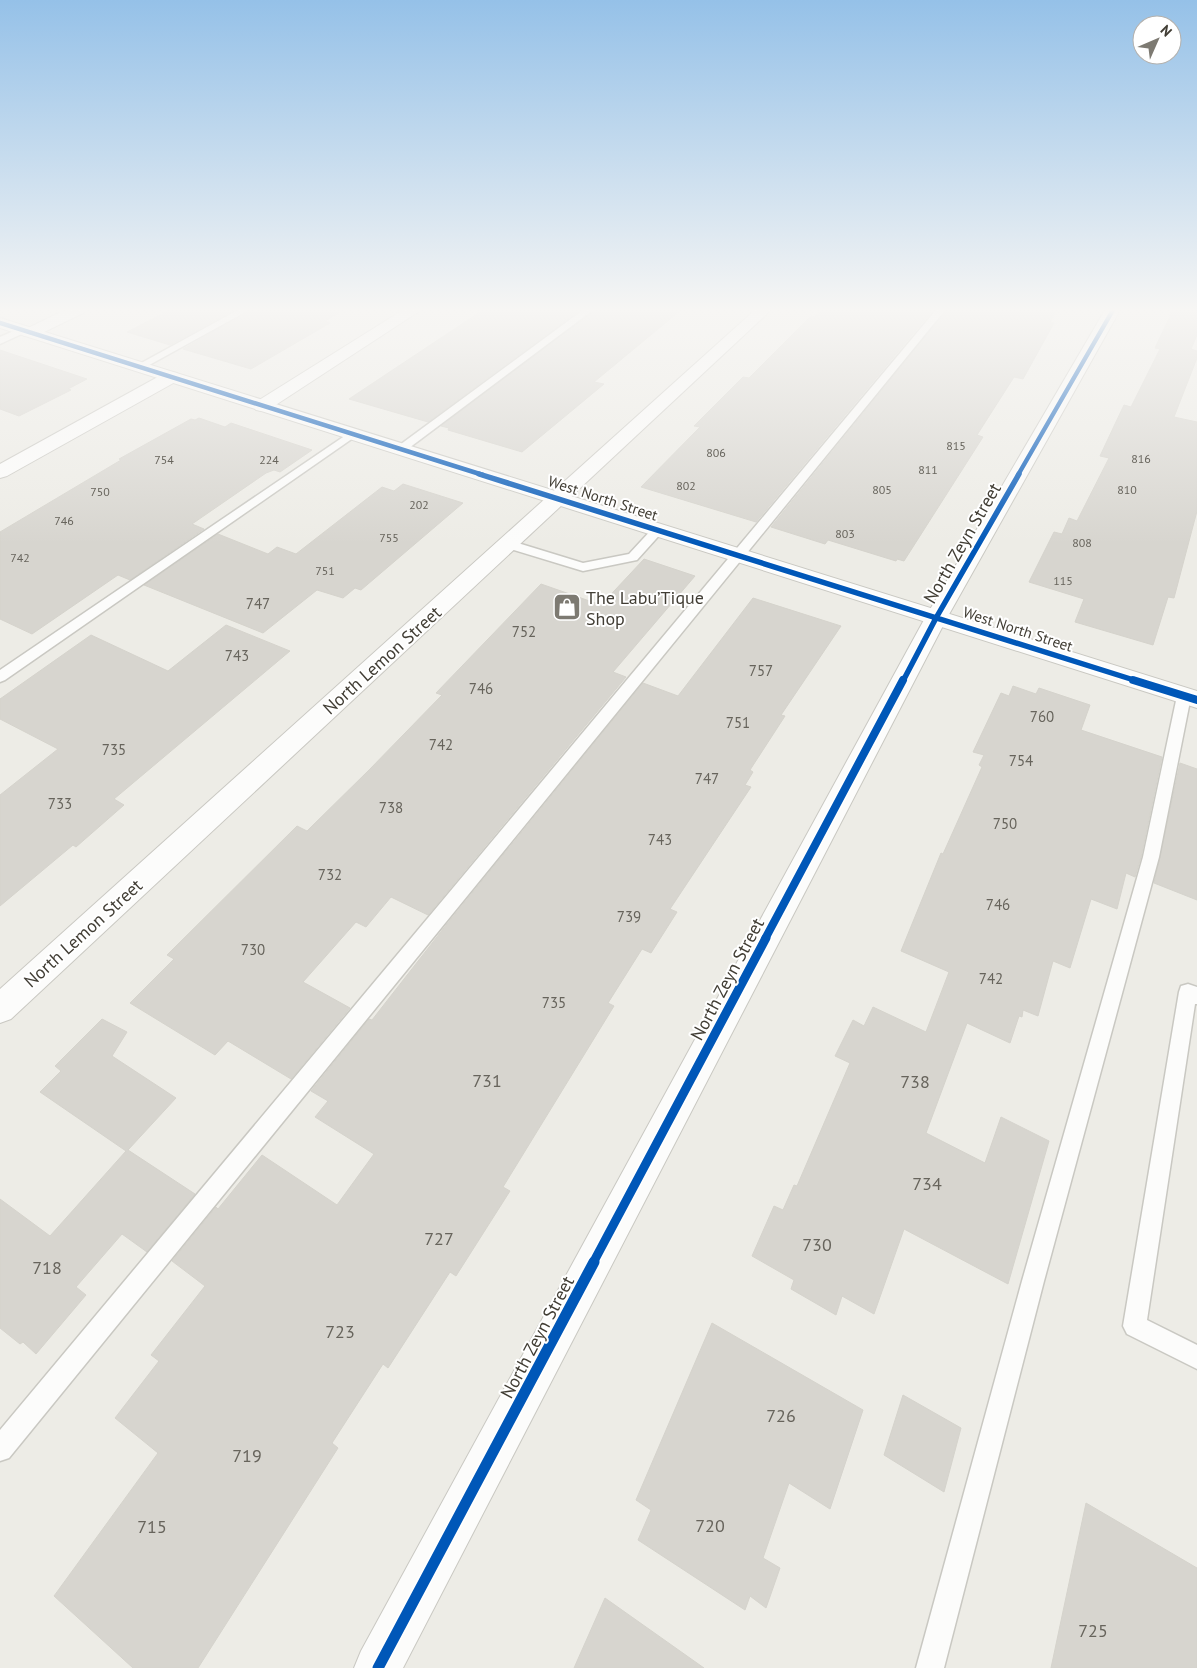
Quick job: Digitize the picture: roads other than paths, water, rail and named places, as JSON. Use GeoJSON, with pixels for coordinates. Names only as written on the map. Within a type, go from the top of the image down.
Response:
{"type":"FeatureCollection","features":[{"type":"Feature","properties":{"kind":"street"},"geometry":{"type":"LineString","coordinates":[[0,472],[151,388]]}},
{"type":"Feature","properties":{"kind":"street","name":"West North Street"},"geometry":{"type":"LineString","coordinates":[[205,388],[1191,698]]}},
{"type":"Feature","properties":{"kind":"street"},"geometry":{"type":"LineString","coordinates":[[262,406],[291,388]]}},
{"type":"Feature","properties":{"kind":"street","name":"North Lemon Street"},"geometry":{"type":"LineString","coordinates":[[0,1009],[679,388]]}},
{"type":"Feature","properties":{"kind":"street","name":"North Zeyn Street"},"geometry":{"type":"LineString","coordinates":[[378,1668],[936,618],[1068,388]]}},
{"type":"Feature","properties":{"kind":"lane"},"geometry":{"type":"LineString","coordinates":[[400,449],[483,388]]}},
{"type":"Feature","properties":{"kind":"lane"},"geometry":{"type":"LineString","coordinates":[[0,1449],[877,388]]}},
{"type":"Feature","properties":{"kind":"lane"},"geometry":{"type":"LineString","coordinates":[[0,677],[352,434]]}},
{"type":"Feature","properties":{"kind":"lane"},"geometry":{"type":"LineString","coordinates":[[508,544],[583,567],[633,557],[658,530]]}},
{"type":"Feature","properties":{"kind":"lane"},"geometry":{"type":"LineString","coordinates":[[930,1668],[1033,1281],[1151,857],[1191,698]]}},
{"type":"Feature","properties":{"kind":"lane"},"geometry":{"type":"LineString","coordinates":[[1197,996],[1188,992],[1135,1326],[1197,1357]]}},
{"type":"Feature","properties":{"kind":"place","name":"The Labu’Tique Shop"},"geometry":{"type":"Point","coordinates":[567,607]}}]}
